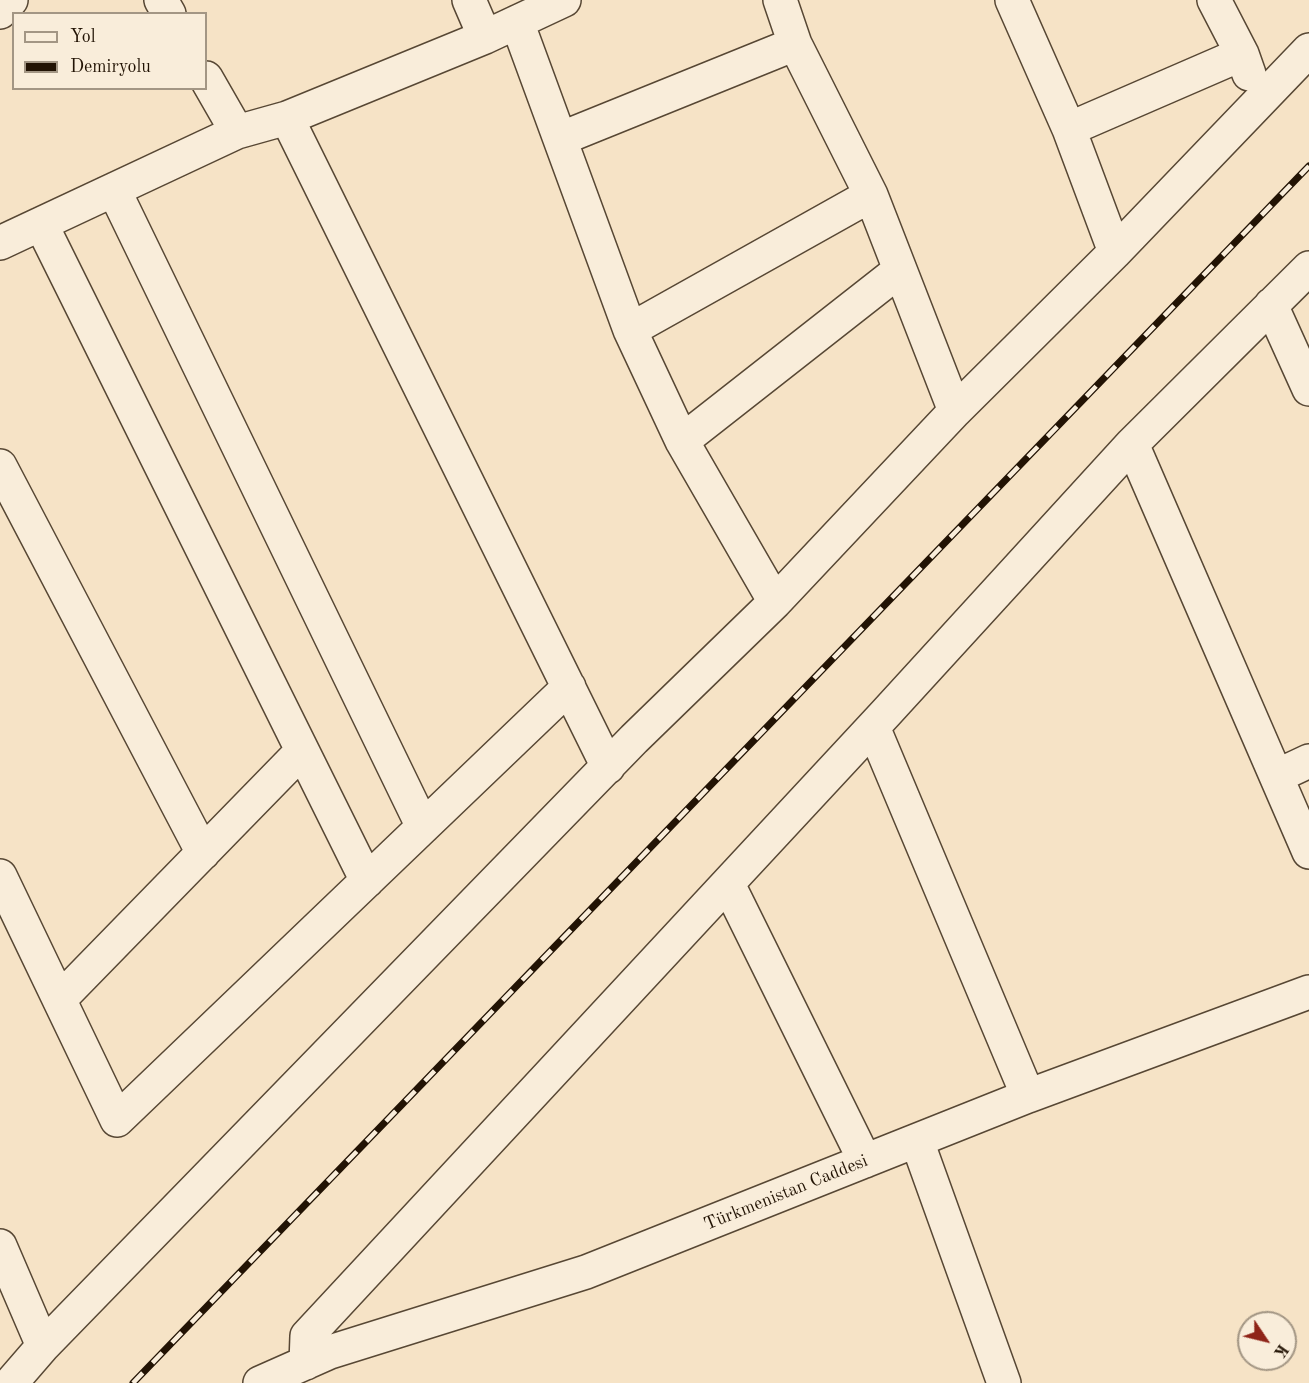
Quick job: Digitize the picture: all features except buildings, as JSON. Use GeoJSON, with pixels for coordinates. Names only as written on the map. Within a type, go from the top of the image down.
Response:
{"type":"FeatureCollection","features":[{"type":"Feature","properties":{"kind":"street"},"geometry":{"type":"LineString","coordinates":[[0,12],[11,0]]}},
{"type":"Feature","properties":{"kind":"street"},"geometry":{"type":"LineString","coordinates":[[469,0],[485,37]]}},
{"type":"Feature","properties":{"kind":"street"},"geometry":{"type":"LineString","coordinates":[[0,243],[237,132],[287,118],[485,37],[564,0]]}},
{"type":"Feature","properties":{"kind":"street"},"geometry":{"type":"LineString","coordinates":[[780,0],[795,44],[871,195],[955,411]]}},
{"type":"Feature","properties":{"kind":"street"},"geometry":{"type":"LineString","coordinates":[[1012,0],[1069,129],[1115,252]]}},
{"type":"Feature","properties":{"kind":"street"},"geometry":{"type":"LineString","coordinates":[[1214,0],[1242,54],[1259,102]]}},
{"type":"Feature","properties":{"kind":"street"},"geometry":{"type":"LineString","coordinates":[[517,22],[630,330],[682,441],[776,602]]}},
{"type":"Feature","properties":{"kind":"street"},"geometry":{"type":"LineString","coordinates":[[560,139],[795,44]]}},
{"type":"Feature","properties":{"kind":"street"},"geometry":{"type":"LineString","coordinates":[[11,1383],[43,1346],[608,767],[776,602],[955,411],[1115,252],[1309,50]]}},
{"type":"Feature","properties":{"kind":"street"},"geometry":{"type":"LineString","coordinates":[[1069,129],[1242,54]]}},
{"type":"Feature","properties":{"kind":"street"},"geometry":{"type":"LineString","coordinates":[[207,80],[237,132]]}},
{"type":"Feature","properties":{"kind":"street"},"geometry":{"type":"LineString","coordinates":[[287,118],[608,767]]}},
{"type":"Feature","properties":{"kind":"street"},"geometry":{"type":"LineString","coordinates":[[114,190],[423,827]]}},
{"type":"Feature","properties":{"kind":"street"},"geometry":{"type":"LineString","coordinates":[[630,330],[871,195]]}},
{"type":"Feature","properties":{"kind":"street"},"geometry":{"type":"LineString","coordinates":[[41,224],[367,881]]}},
{"type":"Feature","properties":{"kind":"street"},"geometry":{"type":"LineString","coordinates":[[306,1363],[307,1336],[728,884],[1132,444],[1309,268]]}},
{"type":"Feature","properties":{"kind":"street"},"geometry":{"type":"LineString","coordinates":[[682,441],[900,270]]}},
{"type":"Feature","properties":{"kind":"street"},"geometry":{"type":"LineString","coordinates":[[1272,305],[1309,388]]}},
{"type":"Feature","properties":{"kind":"street"},"geometry":{"type":"LineString","coordinates":[[1132,444],[1309,852]]}},
{"type":"Feature","properties":{"kind":"street"},"geometry":{"type":"LineString","coordinates":[[0,466],[203,853]]}},
{"type":"Feature","properties":{"kind":"street"},"geometry":{"type":"LineString","coordinates":[[0,876],[117,1120],[569,687]]}},
{"type":"Feature","properties":{"kind":"street"},"geometry":{"type":"LineString","coordinates":[[873,727],[1028,1096]]}},
{"type":"Feature","properties":{"kind":"street"},"geometry":{"type":"LineString","coordinates":[[60,999],[302,751]]}},
{"type":"Feature","properties":{"kind":"street"},"geometry":{"type":"LineString","coordinates":[[1277,776],[1309,761]]}},
{"type":"Feature","properties":{"kind":"street"},"geometry":{"type":"LineString","coordinates":[[728,884],[865,1161]]}},
{"type":"Feature","properties":{"kind":"street","name":"Türkmenistan Caddesi"},"geometry":{"type":"LineString","coordinates":[[260,1383],[330,1352],[586,1272],[1028,1096],[1309,992]]}},
{"type":"Feature","properties":{"kind":"street"},"geometry":{"type":"LineString","coordinates":[[917,1141],[1004,1383]]}},
{"type":"Feature","properties":{"kind":"street"},"geometry":{"type":"LineString","coordinates":[[0,1246],[43,1346]]}},
{"type":"Feature","properties":{"kind":"railway"},"geometry":{"type":"LineString","coordinates":[[133,1383],[1309,166]]}}]}
